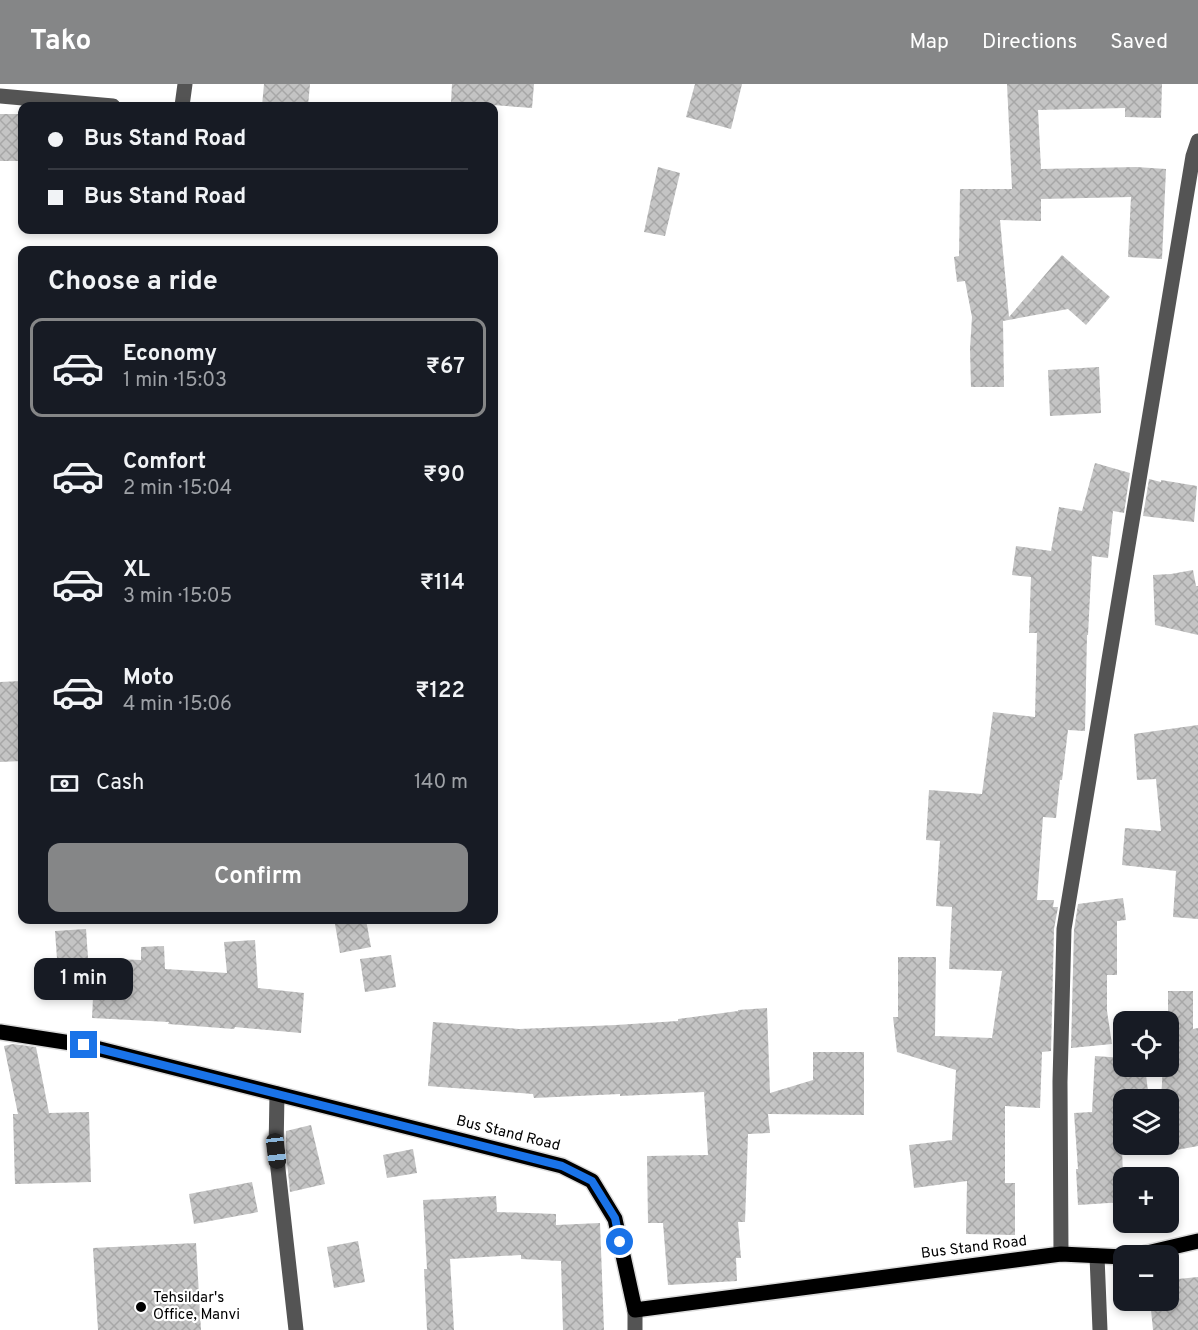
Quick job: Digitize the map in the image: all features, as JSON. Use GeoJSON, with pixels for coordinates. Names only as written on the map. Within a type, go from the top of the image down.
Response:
{"type":"FeatureCollection","features":[{"type":"Feature","properties":{"kind":"main road","name":"Bus Stand Road"},"geometry":{"type":"LineString","coordinates":[[0,1032],[84,1045],[562,1166],[592,1181],[615,1218],[635,1310],[1061,1254],[1113,1257]]}},
{"type":"Feature","properties":{"kind":"main road"},"geometry":{"type":"LineString","coordinates":[[1179,1245],[1198,1241]]}},
{"type":"Feature","properties":{"kind":"street"},"geometry":{"type":"LineString","coordinates":[[183,102],[185,84]]}},
{"type":"Feature","properties":{"kind":"street"},"geometry":{"type":"LineString","coordinates":[[0,96],[68,102]]}},
{"type":"Feature","properties":{"kind":"street"},"geometry":{"type":"LineString","coordinates":[[1061,1254],[1060,1082],[1064,930],[1193,156],[1198,141]]}},
{"type":"Feature","properties":{"kind":"street"},"geometry":{"type":"LineString","coordinates":[[277,1094],[276,1151],[296,1330]]}},
{"type":"Feature","properties":{"kind":"street"},"geometry":{"type":"LineString","coordinates":[[1097,1256],[1100,1330]]}},
{"type":"Feature","properties":{"kind":"street"},"geometry":{"type":"LineString","coordinates":[[635,1310],[635,1330]]}},
{"type":"Feature","properties":{"kind":"building"},"geometry":{"type":"Polygon","coordinates":[[[264,84],[310,84],[308,102],[262,102],[264,84]]]}},
{"type":"Feature","properties":{"kind":"building"},"geometry":{"type":"Polygon","coordinates":[[[452,84],[534,84],[532,108],[498,105],[498,102],[451,102],[452,84]]]}},
{"type":"Feature","properties":{"kind":"building"},"geometry":{"type":"Polygon","coordinates":[[[695,84],[742,84],[731,129],[686,117],[695,84]]]}},
{"type":"Feature","properties":{"kind":"building"},"geometry":{"type":"Polygon","coordinates":[[[1007,84],[1162,84],[1161,118],[1125,117],[1125,108],[1038,110],[1041,169],[1136,167],[1166,169],[1162,259],[1128,257],[1131,197],[1041,199],[1041,221],[1000,220],[1009,317],[1062,255],[1110,297],[1086,325],[1068,309],[1003,321],[1004,387],[971,387],[972,317],[965,281],[957,282],[954,257],[959,256],[960,189],[1012,189],[1007,84]]]}},
{"type":"Feature","properties":{"kind":"building"},"geometry":{"type":"Polygon","coordinates":[[[0,114],[18,114],[18,161],[0,161],[0,114]]]}},
{"type":"Feature","properties":{"kind":"building"},"geometry":{"type":"Polygon","coordinates":[[[658,167],[680,173],[665,236],[644,232],[658,167]]]}},
{"type":"Feature","properties":{"kind":"building"},"geometry":{"type":"Polygon","coordinates":[[[1099,367],[1101,413],[1050,416],[1048,370],[1099,367]]]}},
{"type":"Feature","properties":{"kind":"building"},"geometry":{"type":"Polygon","coordinates":[[[1095,463],[1130,473],[1124,513],[1113,511],[1108,558],[1092,556],[1087,635],[1085,731],[1068,730],[1056,818],[1043,817],[1037,900],[1054,900],[1053,907],[1058,907],[1054,929],[1051,1051],[1042,1052],[1040,1108],[1005,1106],[1005,1183],[1015,1183],[1015,1235],[966,1234],[967,1181],[914,1188],[909,1145],[952,1140],[956,1070],[897,1052],[893,1017],[898,1017],[898,957],[936,957],[935,1036],[992,1038],[1002,971],[949,969],[952,907],[936,906],[940,841],[926,840],[929,790],[982,794],[993,712],[1035,717],[1037,633],[1029,633],[1031,577],[1012,575],[1016,546],[1051,551],[1059,507],[1082,511],[1095,463]]]}},
{"type":"Feature","properties":{"kind":"building"},"geometry":{"type":"Polygon","coordinates":[[[1149,479],[1197,486],[1194,522],[1143,516],[1149,479]]]}},
{"type":"Feature","properties":{"kind":"building"},"geometry":{"type":"Polygon","coordinates":[[[1193,570],[1196,586],[1198,586],[1198,635],[1155,625],[1153,575],[1193,570]]]}},
{"type":"Feature","properties":{"kind":"building"},"geometry":{"type":"Polygon","coordinates":[[[18,681],[18,761],[0,762],[0,682],[18,681]]]}},
{"type":"Feature","properties":{"kind":"building"},"geometry":{"type":"Polygon","coordinates":[[[1198,725],[1198,919],[1173,917],[1176,871],[1122,865],[1125,828],[1161,831],[1156,779],[1137,780],[1134,734],[1198,725]]]}},
{"type":"Feature","properties":{"kind":"building"},"geometry":{"type":"Polygon","coordinates":[[[1123,898],[1126,920],[1117,921],[1117,975],[1107,975],[1107,1011],[1112,1044],[1071,1048],[1074,930],[1078,904],[1123,898]]]}},
{"type":"Feature","properties":{"kind":"building"},"geometry":{"type":"Polygon","coordinates":[[[335,924],[367,924],[371,947],[340,953],[335,924]]]}},
{"type":"Feature","properties":{"kind":"building"},"geometry":{"type":"Polygon","coordinates":[[[86,929],[88,958],[141,960],[141,947],[164,946],[165,969],[227,973],[224,942],[255,940],[258,988],[304,993],[301,1033],[92,1018],[93,998],[60,1000],[55,931],[86,929]]]}},
{"type":"Feature","properties":{"kind":"building"},"geometry":{"type":"Polygon","coordinates":[[[391,955],[396,987],[365,992],[360,959],[391,955]]]}},
{"type":"Feature","properties":{"kind":"building"},"geometry":{"type":"Polygon","coordinates":[[[1168,991],[1193,991],[1193,1029],[1198,1028],[1198,1146],[1179,1150],[1179,1089],[1162,1089],[1162,1077],[1179,1077],[1179,1011],[1168,1011],[1168,991]]]}},
{"type":"Feature","properties":{"kind":"building"},"geometry":{"type":"Polygon","coordinates":[[[767,1008],[770,1093],[813,1080],[813,1052],[864,1052],[864,1115],[768,1114],[770,1133],[748,1134],[745,1222],[738,1222],[741,1258],[736,1258],[737,1281],[668,1285],[663,1223],[648,1223],[647,1156],[708,1155],[704,1092],[534,1098],[533,1094],[428,1086],[433,1022],[519,1029],[616,1025],[678,1021],[678,1019],[738,1010],[767,1008]]]}},
{"type":"Feature","properties":{"kind":"building"},"geometry":{"type":"Polygon","coordinates":[[[13,1044],[36,1047],[49,1113],[89,1112],[91,1182],[15,1184],[13,1114],[18,1114],[4,1046],[13,1044]]]}},
{"type":"Feature","properties":{"kind":"building"},"geometry":{"type":"Polygon","coordinates":[[[1095,1056],[1113,1057],[1113,1077],[1146,1077],[1148,1089],[1113,1089],[1113,1155],[1122,1155],[1123,1167],[1113,1167],[1113,1203],[1078,1205],[1074,1113],[1092,1112],[1095,1056]]]}},
{"type":"Feature","properties":{"kind":"building"},"geometry":{"type":"Polygon","coordinates":[[[311,1125],[325,1184],[290,1192],[286,1131],[311,1125]]]}},
{"type":"Feature","properties":{"kind":"building"},"geometry":{"type":"Polygon","coordinates":[[[413,1149],[417,1173],[387,1178],[383,1155],[413,1149]]]}},
{"type":"Feature","properties":{"kind":"building"},"geometry":{"type":"Polygon","coordinates":[[[252,1182],[258,1212],[194,1224],[189,1194],[252,1182]]]}},
{"type":"Feature","properties":{"kind":"building"},"geometry":{"type":"Polygon","coordinates":[[[496,1196],[497,1212],[556,1214],[556,1225],[600,1223],[604,1330],[563,1330],[561,1261],[521,1259],[521,1255],[450,1259],[454,1330],[427,1330],[424,1269],[427,1269],[423,1200],[496,1196]]]}},
{"type":"Feature","properties":{"kind":"building"},"geometry":{"type":"Polygon","coordinates":[[[358,1241],[365,1282],[334,1288],[327,1247],[358,1241]]]}},
{"type":"Feature","properties":{"kind":"building"},"geometry":{"type":"Polygon","coordinates":[[[196,1243],[201,1330],[98,1330],[93,1248],[196,1243]]]}},
{"type":"Feature","properties":{"kind":"building"},"geometry":{"type":"Polygon","coordinates":[[[1198,1277],[1198,1330],[1153,1330],[1151,1311],[1179,1311],[1179,1279],[1198,1277]]]}},
{"type":"Feature","properties":{"kind":"place","name":"Tehsildar's Office, Manvi"},"geometry":{"type":"Point","coordinates":[141,1307]}},
{"type":"Feature","properties":{"kind":"route"},"geometry":{"type":"LineString","coordinates":[[84,1045],[562,1166],[592,1181],[615,1218],[620,1242]]}}]}
